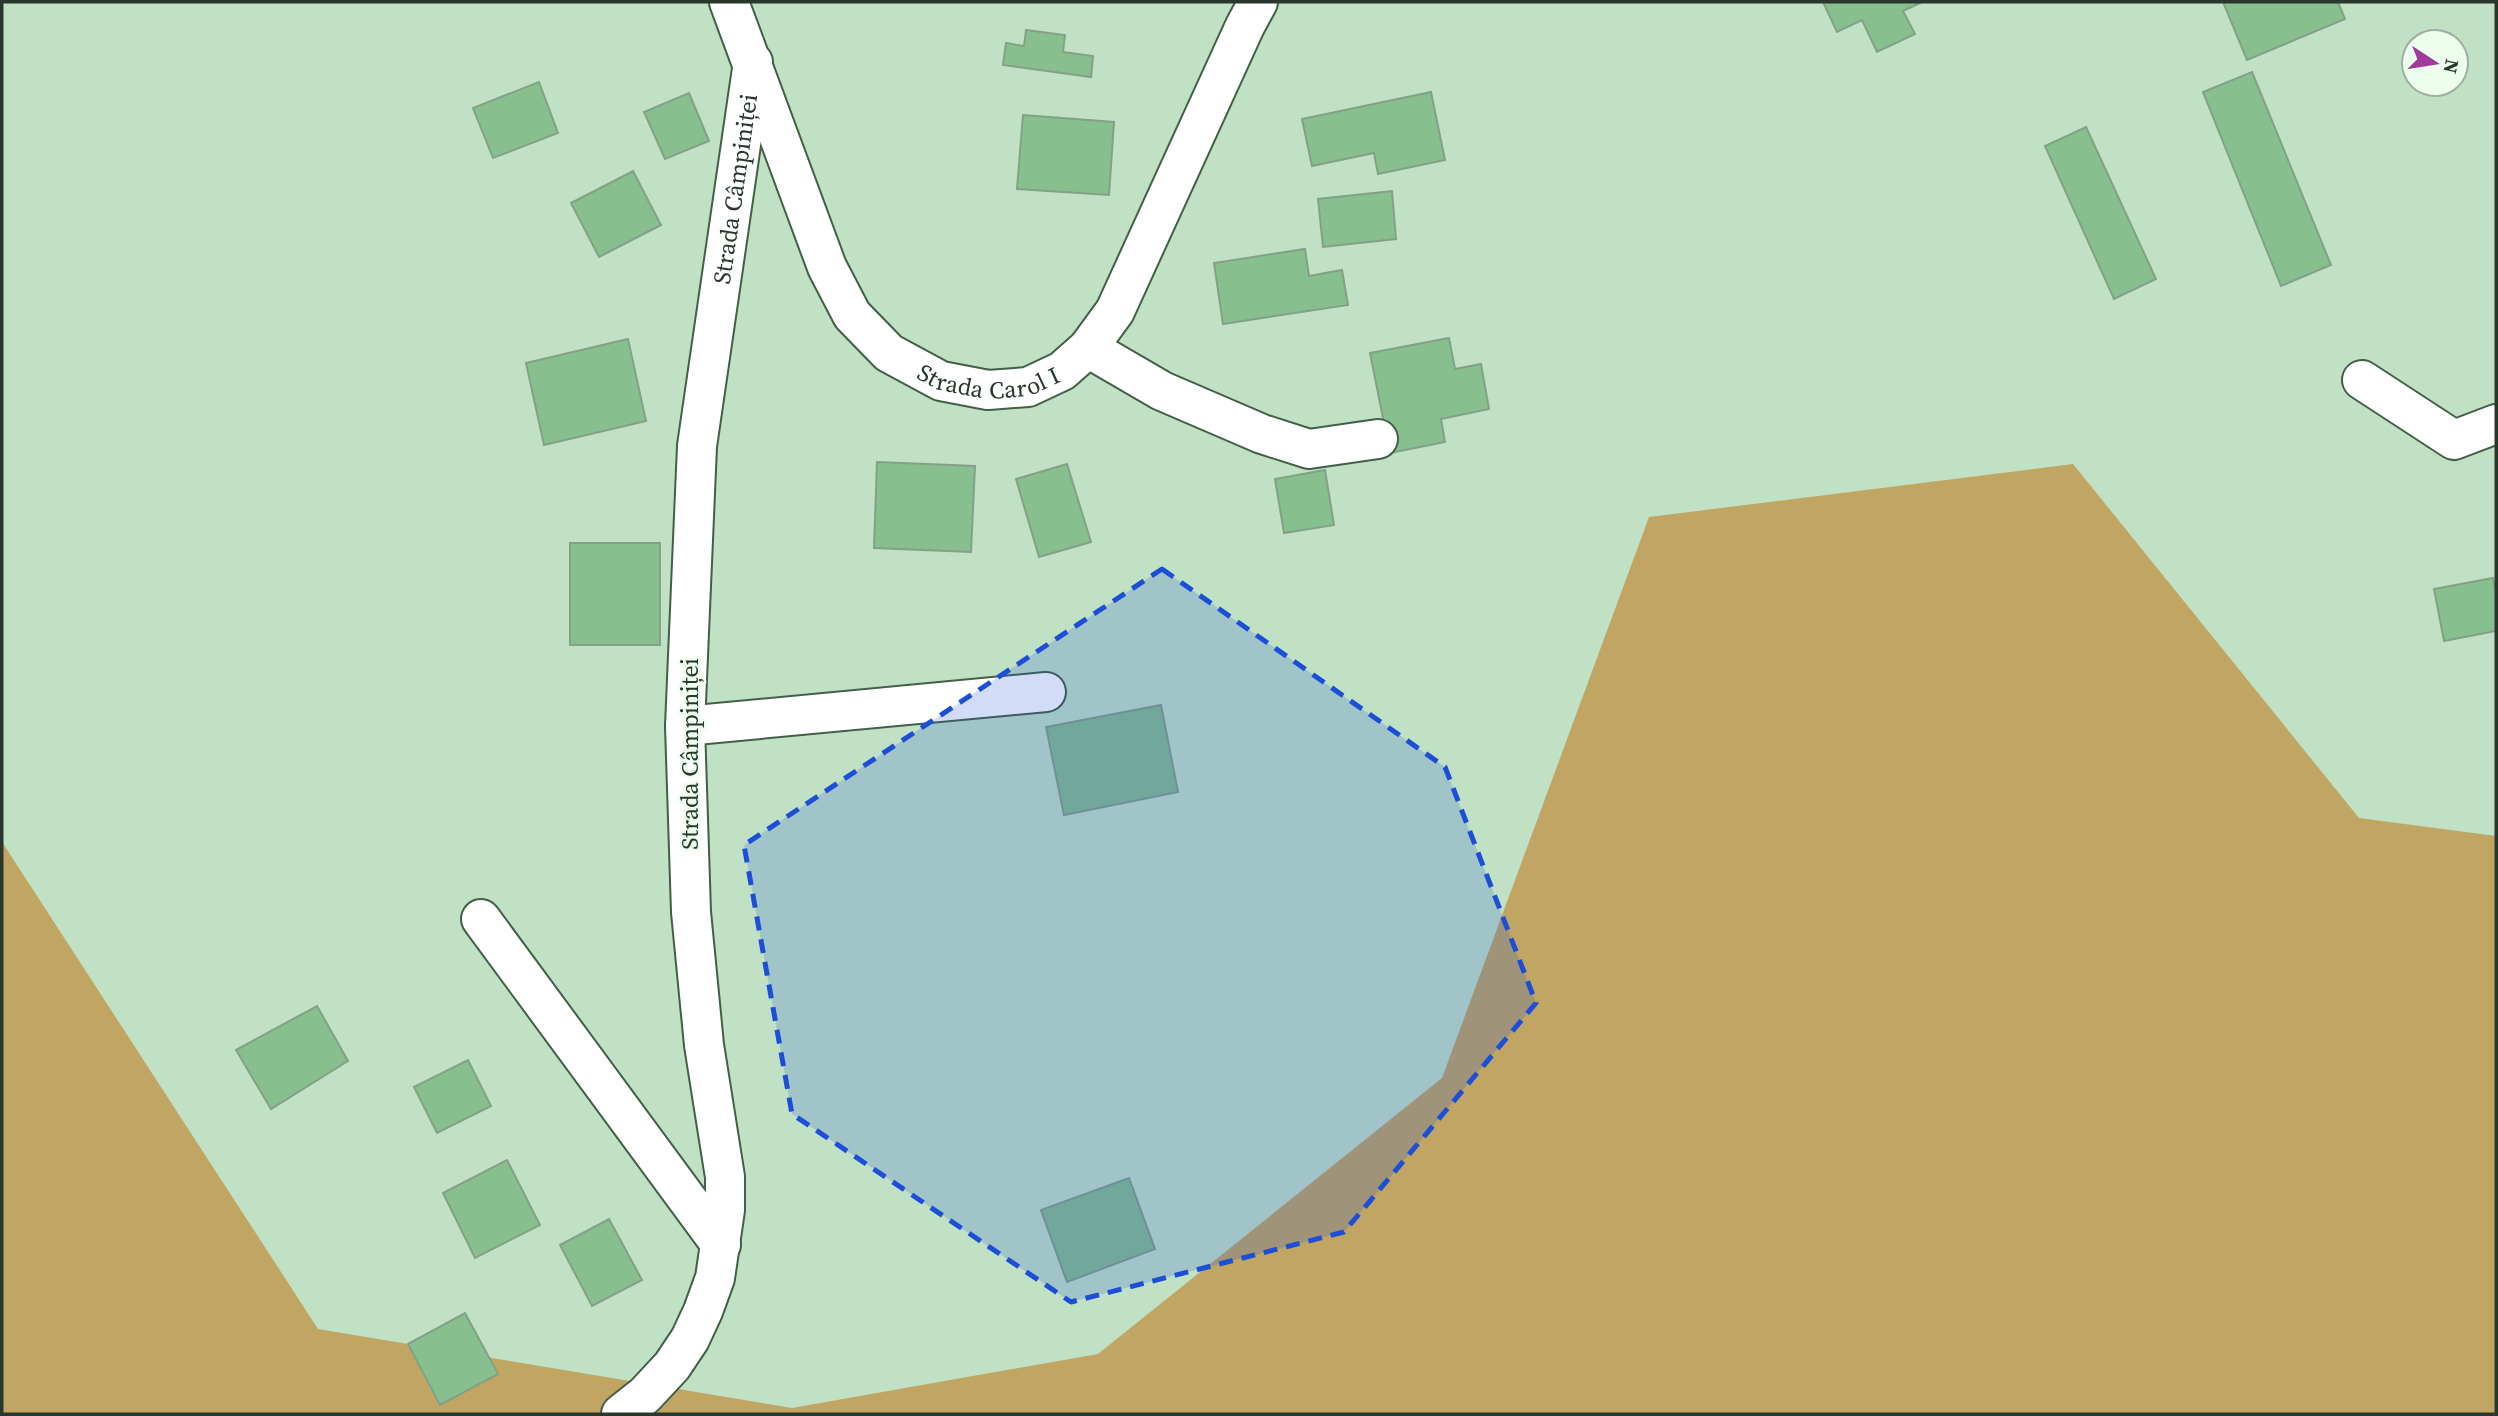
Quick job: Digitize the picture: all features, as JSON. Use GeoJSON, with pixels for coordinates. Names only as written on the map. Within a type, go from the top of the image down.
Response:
{"type":"FeatureCollection","features":[{"type":"Feature","properties":{"kind":"street","name":"Strada Carol I"},"geometry":{"type":"LineString","coordinates":[[729,2],[827,267],[852,315],[889,353],[941,381],[988,390],[1028,387],[1062,371],[1088,348],[1115,311],[1258,2]]}},
{"type":"Feature","properties":{"kind":"street","name":"Strada Câmpiniței"},"geometry":{"type":"LineString","coordinates":[[621,1414],[645,1395],[672,1366],[690,1339],[715,1278],[725,1209],[725,1177],[704,1045],[691,912],[685,726],[697,446],[752,62]]}},
{"type":"Feature","properties":{"kind":"street"},"geometry":{"type":"LineString","coordinates":[[1088,348],[1162,391],[1262,434],[1309,449],[1378,439]]}},
{"type":"Feature","properties":{"kind":"street"},"geometry":{"type":"LineString","coordinates":[[2362,380],[2454,440],[2496,425]]}},
{"type":"Feature","properties":{"kind":"street"},"geometry":{"type":"LineString","coordinates":[[685,726],[1046,692]]}},
{"type":"Feature","properties":{"kind":"street"},"geometry":{"type":"LineString","coordinates":[[481,919],[721,1245]]}},
{"type":"Feature","properties":{"kind":"highlighted area"},"geometry":{"type":"Polygon","coordinates":[[[1162,569],[1445,767],[1536,1003],[1344,1232],[1071,1302],[792,1114],[744,845],[1162,569]]]}},
{"type":"Feature","properties":{"kind":"shaded area"},"geometry":{"type":"Polygon","coordinates":[[[2073,464],[2359,818],[2496,836],[2496,1414],[2,1414],[2,842],[318,1329],[792,1408],[1098,1354],[1442,1078],[1649,517],[2073,464]]]}},
{"type":"Feature","properties":{"kind":"building"},"geometry":{"type":"Polygon","coordinates":[[[1823,2],[1922,2],[1903,11],[1915,34],[1877,52],[1862,20],[1837,32],[1823,2]]]}},
{"type":"Feature","properties":{"kind":"building"},"geometry":{"type":"Polygon","coordinates":[[[2223,2],[2338,2],[2345,19],[2247,60],[2223,2]]]}},
{"type":"Feature","properties":{"kind":"building"},"geometry":{"type":"Polygon","coordinates":[[[1026,30],[1065,35],[1063,52],[1093,56],[1091,77],[1003,65],[1006,43],[1024,46],[1026,30]]]}},
{"type":"Feature","properties":{"kind":"building"},"geometry":{"type":"Polygon","coordinates":[[[2252,72],[2331,265],[2281,286],[2203,92],[2252,72]]]}},
{"type":"Feature","properties":{"kind":"building"},"geometry":{"type":"Polygon","coordinates":[[[539,82],[558,133],[493,158],[473,108],[539,82]]]}},
{"type":"Feature","properties":{"kind":"building"},"geometry":{"type":"Polygon","coordinates":[[[1431,92],[1445,160],[1378,174],[1374,153],[1312,166],[1302,119],[1431,92]]]}},
{"type":"Feature","properties":{"kind":"building"},"geometry":{"type":"Polygon","coordinates":[[[689,93],[709,141],[665,159],[644,112],[689,93]]]}},
{"type":"Feature","properties":{"kind":"building"},"geometry":{"type":"Polygon","coordinates":[[[1023,115],[1114,122],[1109,195],[1017,189],[1023,115]]]}},
{"type":"Feature","properties":{"kind":"building"},"geometry":{"type":"Polygon","coordinates":[[[2086,127],[2156,279],[2114,299],[2045,146],[2086,127]]]}},
{"type":"Feature","properties":{"kind":"building"},"geometry":{"type":"Polygon","coordinates":[[[633,171],[661,225],[599,257],[571,203],[633,171]]]}},
{"type":"Feature","properties":{"kind":"building"},"geometry":{"type":"Polygon","coordinates":[[[1392,191],[1396,239],[1323,247],[1318,199],[1392,191]]]}},
{"type":"Feature","properties":{"kind":"building"},"geometry":{"type":"Polygon","coordinates":[[[1305,249],[1309,276],[1342,270],[1348,305],[1223,324],[1214,263],[1305,249]]]}},
{"type":"Feature","properties":{"kind":"building"},"geometry":{"type":"Polygon","coordinates":[[[1449,338],[1455,369],[1481,364],[1489,409],[1441,419],[1445,442],[1390,453],[1370,353],[1449,338]]]}},
{"type":"Feature","properties":{"kind":"building"},"geometry":{"type":"Polygon","coordinates":[[[628,339],[646,421],[544,445],[526,363],[628,339]]]}},
{"type":"Feature","properties":{"kind":"building"},"geometry":{"type":"Polygon","coordinates":[[[877,462],[975,466],[971,552],[874,548],[877,462]]]}},
{"type":"Feature","properties":{"kind":"building"},"geometry":{"type":"Polygon","coordinates":[[[1067,464],[1091,542],[1039,557],[1016,479],[1067,464]]]}},
{"type":"Feature","properties":{"kind":"building"},"geometry":{"type":"Polygon","coordinates":[[[1325,470],[1334,525],[1284,533],[1275,479],[1325,470]]]}},
{"type":"Feature","properties":{"kind":"building"},"geometry":{"type":"Polygon","coordinates":[[[570,543],[660,543],[660,645],[570,645],[570,543]]]}},
{"type":"Feature","properties":{"kind":"building"},"geometry":{"type":"Polygon","coordinates":[[[2493,578],[2496,593],[2496,631],[2444,641],[2434,589],[2493,578]]]}},
{"type":"Feature","properties":{"kind":"building"},"geometry":{"type":"Polygon","coordinates":[[[1161,705],[1178,792],[1064,815],[1046,727],[1161,705]]]}},
{"type":"Feature","properties":{"kind":"building"},"geometry":{"type":"Polygon","coordinates":[[[317,1006],[348,1061],[271,1109],[236,1050],[317,1006]]]}},
{"type":"Feature","properties":{"kind":"building"},"geometry":{"type":"Polygon","coordinates":[[[468,1060],[491,1106],[437,1133],[414,1087],[468,1060]]]}},
{"type":"Feature","properties":{"kind":"building"},"geometry":{"type":"Polygon","coordinates":[[[507,1160],[540,1225],[475,1258],[443,1193],[507,1160]]]}},
{"type":"Feature","properties":{"kind":"building"},"geometry":{"type":"Polygon","coordinates":[[[1129,1178],[1155,1249],[1067,1282],[1041,1210],[1129,1178]]]}},
{"type":"Feature","properties":{"kind":"building"},"geometry":{"type":"Polygon","coordinates":[[[609,1219],[642,1280],[592,1306],[560,1245],[609,1219]]]}},
{"type":"Feature","properties":{"kind":"building"},"geometry":{"type":"Polygon","coordinates":[[[465,1313],[498,1374],[440,1405],[408,1344],[465,1313]]]}}]}
